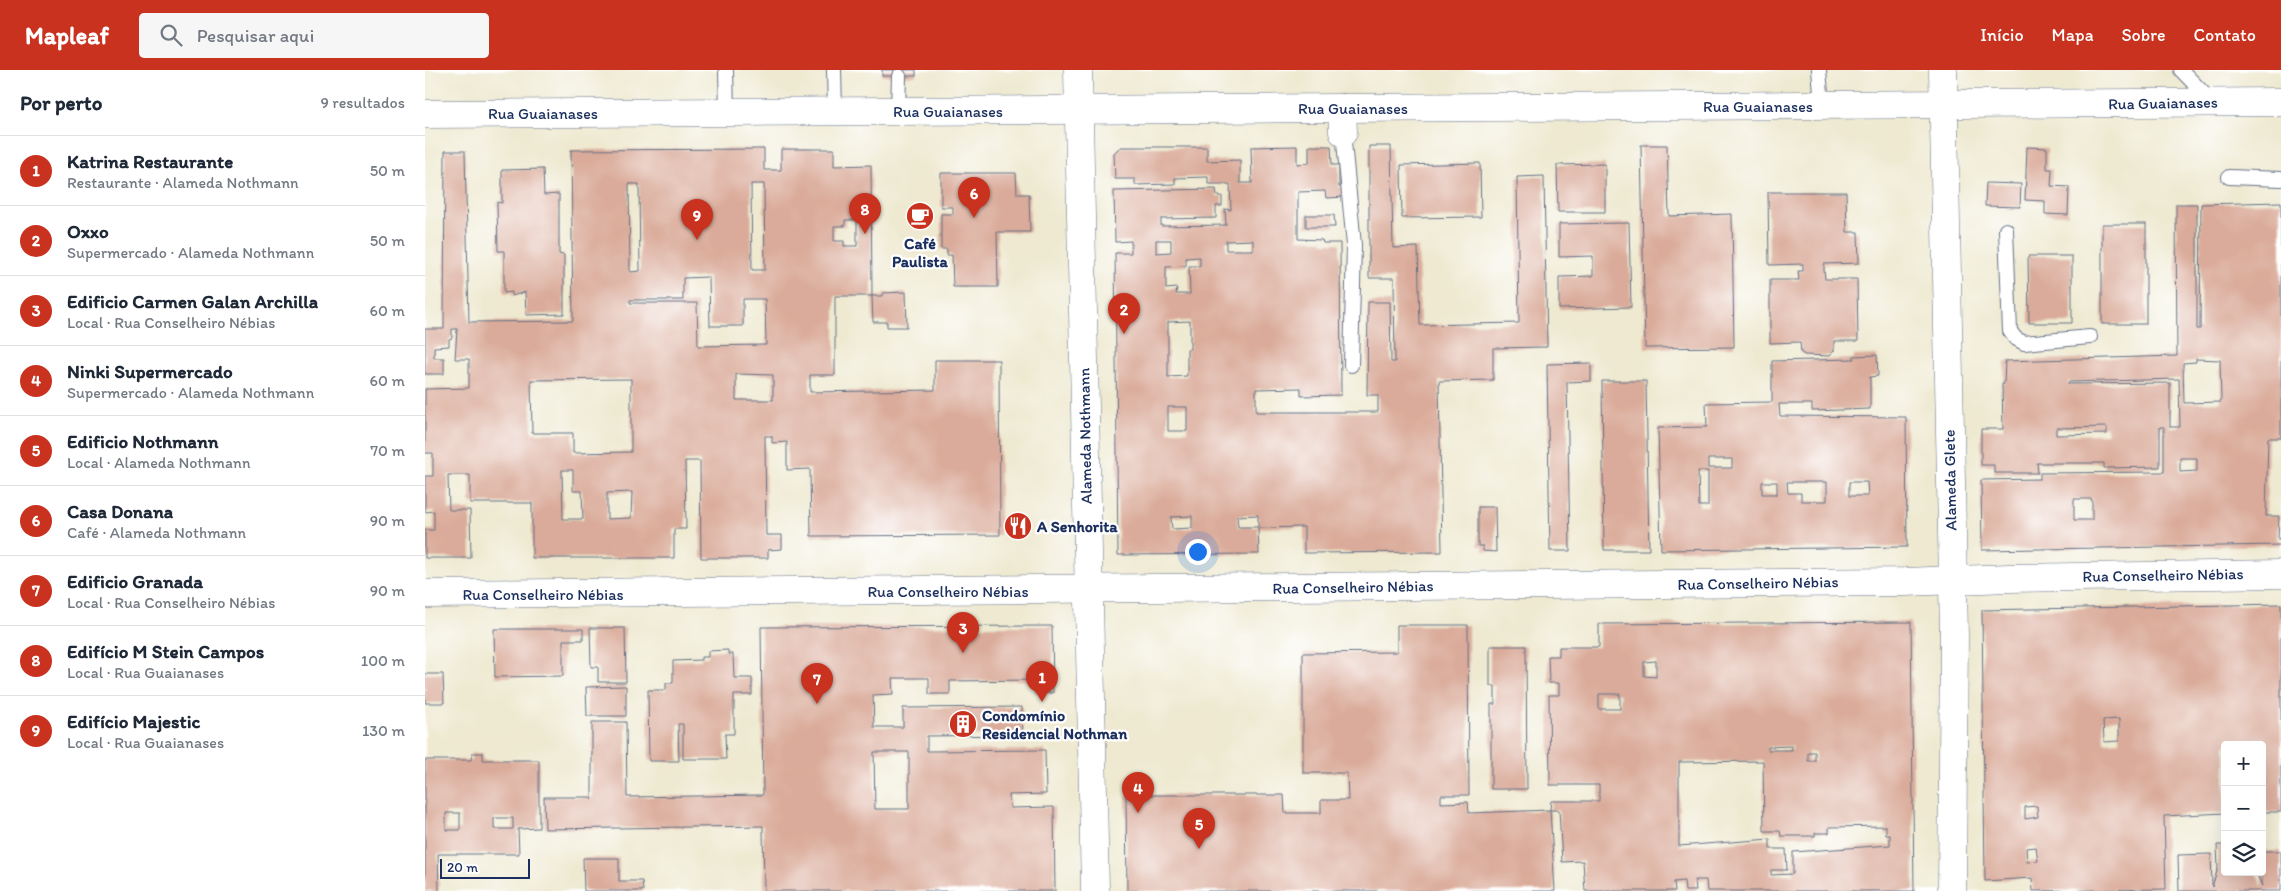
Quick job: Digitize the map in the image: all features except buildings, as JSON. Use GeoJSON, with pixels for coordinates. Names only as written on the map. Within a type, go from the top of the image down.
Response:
{"type":"FeatureCollection","features":[{"type":"Feature","properties":{"kind":"street","name":"Alameda Nothmann"},"geometry":{"type":"LineString","coordinates":[[1079,70],[1087,590],[1095,891]]}},
{"type":"Feature","properties":{"kind":"street","name":"Alameda Glete"},"geometry":{"type":"LineString","coordinates":[[1943,70],[1955,636],[1952,891]]}},
{"type":"Feature","properties":{"kind":"street","name":"Rua Guaianases"},"geometry":{"type":"LineString","coordinates":[[425,114],[1079,110],[1342,120],[1822,105],[2281,102]]}},
{"type":"Feature","properties":{"kind":"street","name":"Rua Conselheiro Nébias"},"geometry":{"type":"LineString","coordinates":[[425,594],[1895,582],[1953,579],[2281,574]]}},
{"type":"Feature","properties":{"kind":"lane"},"geometry":{"type":"LineString","coordinates":[[727,70],[727,112]]}},
{"type":"Feature","properties":{"kind":"lane"},"geometry":{"type":"LineString","coordinates":[[834,70],[835,111]]}},
{"type":"Feature","properties":{"kind":"lane"},"geometry":{"type":"LineString","coordinates":[[1819,70],[1822,105]]}},
{"type":"Feature","properties":{"kind":"lane"},"geometry":{"type":"LineString","coordinates":[[2181,70],[2213,102]]}},
{"type":"Feature","properties":{"kind":"lane"},"geometry":{"type":"LineString","coordinates":[[898,111],[899,76]]}},
{"type":"Feature","properties":{"kind":"lane"},"geometry":{"type":"LineString","coordinates":[[1342,120],[1354,245],[1351,365]]}},
{"type":"Feature","properties":{"kind":"lane"},"geometry":{"type":"LineString","coordinates":[[2229,177],[2281,180]]}},
{"type":"Feature","properties":{"kind":"lane"},"geometry":{"type":"LineString","coordinates":[[2006,230],[2009,332],[2024,343],[2090,338]]}},
{"type":"Feature","properties":{"kind":"place","name":"Café Paulista"},"geometry":{"type":"Point","coordinates":[920,216]}},
{"type":"Feature","properties":{"kind":"place","name":"Casa Donana"},"geometry":{"type":"Point","coordinates":[974,218]}},
{"type":"Feature","properties":{"kind":"place","name":"Edifício M Stein Campos"},"geometry":{"type":"Point","coordinates":[865,234]}},
{"type":"Feature","properties":{"kind":"place","name":"Edifício Majestic"},"geometry":{"type":"Point","coordinates":[697,240]}},
{"type":"Feature","properties":{"kind":"place","name":"Oxxo"},"geometry":{"type":"Point","coordinates":[1124,334]}},
{"type":"Feature","properties":{"kind":"place","name":"A Senhorita"},"geometry":{"type":"Point","coordinates":[1018,526]}},
{"type":"Feature","properties":{"kind":"place","name":"Edificio Carmen Galan Archilla"},"geometry":{"type":"Point","coordinates":[963,653]}},
{"type":"Feature","properties":{"kind":"place","name":"Katrina Restaurante"},"geometry":{"type":"Point","coordinates":[1042,702]}},
{"type":"Feature","properties":{"kind":"place","name":"Edificio Granada"},"geometry":{"type":"Point","coordinates":[817,704]}},
{"type":"Feature","properties":{"kind":"place","name":"Condomínio Residencial Nothman"},"geometry":{"type":"Point","coordinates":[963,724]}},
{"type":"Feature","properties":{"kind":"place","name":"Ninki Supermercado"},"geometry":{"type":"Point","coordinates":[1138,813]}},
{"type":"Feature","properties":{"kind":"place","name":"Edificio Nothmann"},"geometry":{"type":"Point","coordinates":[1199,849]}}]}
